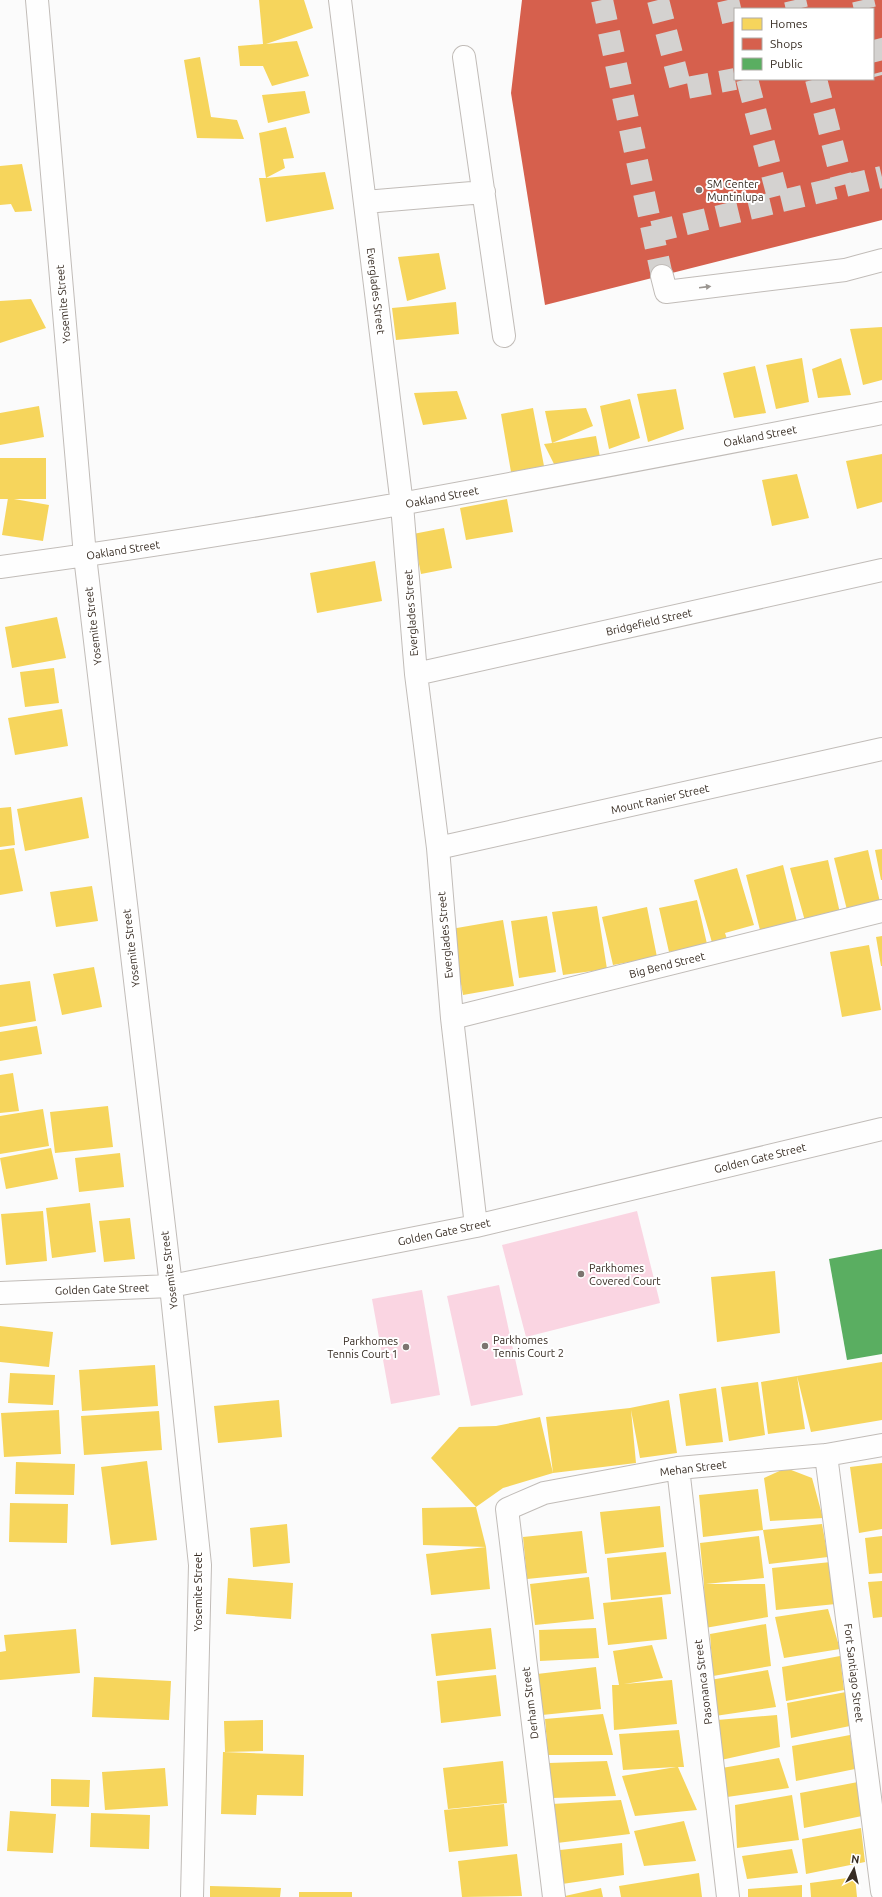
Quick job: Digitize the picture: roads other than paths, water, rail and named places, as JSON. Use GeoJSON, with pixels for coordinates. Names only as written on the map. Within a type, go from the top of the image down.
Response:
{"type":"FeatureCollection","features":[{"type":"Feature","properties":{"kind":"street","name":"Yosemite Street"},"geometry":{"type":"LineString","coordinates":[[37,0],[85,556],[171,1286],[200,1565],[192,1897]]}},
{"type":"Feature","properties":{"kind":"street","name":"Everglades Street"},"geometry":{"type":"LineString","coordinates":[[340,0],[402,505],[416,674],[438,848],[452,1018],[476,1226]]}},
{"type":"Feature","properties":{"kind":"street"},"geometry":{"type":"LineString","coordinates":[[464,57],[504,336]]}},
{"type":"Feature","properties":{"kind":"street"},"geometry":{"type":"LineString","coordinates":[[365,202],[484,192]]}},
{"type":"Feature","properties":{"kind":"street"},"geometry":{"type":"LineString","coordinates":[[662,276],[666,292],[845,270],[882,260]]}},
{"type":"Feature","properties":{"kind":"street","name":"Oakland Street"},"geometry":{"type":"LineString","coordinates":[[0,567],[85,556],[402,505],[882,413]]}},
{"type":"Feature","properties":{"kind":"street","name":"Bridgefield Street"},"geometry":{"type":"LineString","coordinates":[[416,674],[882,570]]}},
{"type":"Feature","properties":{"kind":"street","name":"Mount Ranier Street"},"geometry":{"type":"LineString","coordinates":[[438,848],[882,749]]}},
{"type":"Feature","properties":{"kind":"street","name":"Big Bend Street"},"geometry":{"type":"LineString","coordinates":[[452,1018],[882,912]]}},
{"type":"Feature","properties":{"kind":"street","name":"Golden Gate Street"},"geometry":{"type":"LineString","coordinates":[[0,1293],[171,1286],[476,1226],[882,1129]]}},
{"type":"Feature","properties":{"kind":"street","name":"Mehan Street"},"geometry":{"type":"LineString","coordinates":[[507,1509],[544,1493],[678,1468],[826,1455],[882,1444]]}},
{"type":"Feature","properties":{"kind":"street","name":"Fort Santiago Street"},"geometry":{"type":"LineString","coordinates":[[826,1455],[882,1891]]}},
{"type":"Feature","properties":{"kind":"street","name":"Pasonanca Street"},"geometry":{"type":"LineString","coordinates":[[678,1468],[728,1897]]}},
{"type":"Feature","properties":{"kind":"street","name":"Derham Street"},"geometry":{"type":"LineString","coordinates":[[507,1509],[554,1897]]}},
{"type":"Feature","properties":{"kind":"tunnel"},"geometry":{"type":"LineString","coordinates":[[602,0],[662,276]]}},
{"type":"Feature","properties":{"kind":"tunnel"},"geometry":{"type":"LineString","coordinates":[[658,0],[681,89],[734,79]]}},
{"type":"Feature","properties":{"kind":"tunnel"},"geometry":{"type":"LineString","coordinates":[[728,0],[734,26]]}},
{"type":"Feature","properties":{"kind":"tunnel"},"geometry":{"type":"LineString","coordinates":[[795,0],[797,8]]}},
{"type":"Feature","properties":{"kind":"tunnel"},"geometry":{"type":"LineString","coordinates":[[863,0],[865,8]]}},
{"type":"Feature","properties":{"kind":"tunnel"},"geometry":{"type":"LineString","coordinates":[[874,44],[882,75]]}},
{"type":"Feature","properties":{"kind":"tunnel"},"geometry":{"type":"LineString","coordinates":[[747,80],[779,201]]}},
{"type":"Feature","properties":{"kind":"tunnel"},"geometry":{"type":"LineString","coordinates":[[816,80],[843,185]]}},
{"type":"Feature","properties":{"kind":"tunnel"},"geometry":{"type":"LineString","coordinates":[[653,232],[882,177]]}},
{"type":"Feature","properties":{"kind":"place","name":"SM Center Muntinlupa"},"geometry":{"type":"Point","coordinates":[699,190]}},
{"type":"Feature","properties":{"kind":"place","name":"Parkhomes Covered Court"},"geometry":{"type":"Point","coordinates":[581,1274]}},
{"type":"Feature","properties":{"kind":"place","name":"Parkhomes Tennis Court 2"},"geometry":{"type":"Point","coordinates":[485,1346]}},
{"type":"Feature","properties":{"kind":"place","name":"Parkhomes Tennis Court 1"},"geometry":{"type":"Point","coordinates":[406,1347]}}]}
